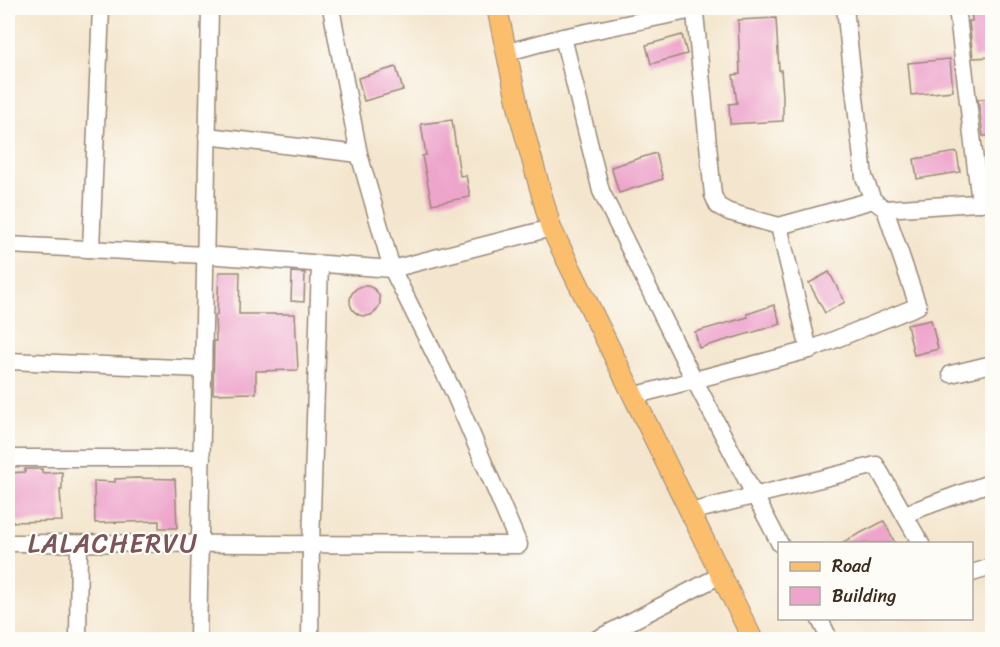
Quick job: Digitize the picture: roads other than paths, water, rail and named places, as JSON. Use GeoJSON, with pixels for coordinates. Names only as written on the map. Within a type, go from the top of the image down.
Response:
{"type":"FeatureCollection","features":[{"type":"Feature","properties":{"kind":"main road"},"geometry":{"type":"LineString","coordinates":[[497,8],[521,120],[551,228],[753,639]]}},
{"type":"Feature","properties":{"kind":"street"},"geometry":{"type":"LineString","coordinates":[[92,249],[101,8]]}},
{"type":"Feature","properties":{"kind":"street"},"geometry":{"type":"LineString","coordinates":[[198,639],[210,8]]}},
{"type":"Feature","properties":{"kind":"street"},"geometry":{"type":"LineString","coordinates":[[8,543],[519,545],[454,393],[392,269],[359,154],[331,8]]}},
{"type":"Feature","properties":{"kind":"street"},"geometry":{"type":"LineString","coordinates":[[633,396],[809,350],[918,306],[879,205],[864,177],[845,8]]}},
{"type":"Feature","properties":{"kind":"street"},"geometry":{"type":"LineString","coordinates":[[508,52],[563,37],[688,11],[695,13],[713,195],[718,206],[729,212],[779,226],[879,205],[986,202],[957,8]]}},
{"type":"Feature","properties":{"kind":"street"},"geometry":{"type":"LineString","coordinates":[[563,37],[601,191],[779,542]]}},
{"type":"Feature","properties":{"kind":"street"},"geometry":{"type":"LineString","coordinates":[[207,136],[359,154]]}},
{"type":"Feature","properties":{"kind":"street"},"geometry":{"type":"LineString","coordinates":[[779,226],[809,350]]}},
{"type":"Feature","properties":{"kind":"street"},"geometry":{"type":"LineString","coordinates":[[8,245],[205,255],[392,269],[551,228]]}},
{"type":"Feature","properties":{"kind":"street"},"geometry":{"type":"LineString","coordinates":[[310,639],[311,543],[321,264]]}},
{"type":"Feature","properties":{"kind":"street"},"geometry":{"type":"LineString","coordinates":[[8,361],[203,369]]}},
{"type":"Feature","properties":{"kind":"street"},"geometry":{"type":"LineString","coordinates":[[951,375],[993,364]]}},
{"type":"Feature","properties":{"kind":"street"},"geometry":{"type":"LineString","coordinates":[[8,458],[202,458]]}},
{"type":"Feature","properties":{"kind":"street"},"geometry":{"type":"LineString","coordinates":[[690,512],[876,465],[920,542]]}},
{"type":"Feature","properties":{"kind":"street"},"geometry":{"type":"LineString","coordinates":[[905,514],[993,483]]}},
{"type":"Feature","properties":{"kind":"street"},"geometry":{"type":"LineString","coordinates":[[78,639],[79,543]]}},
{"type":"Feature","properties":{"kind":"street"},"geometry":{"type":"LineString","coordinates":[[973,573],[993,567]]}},
{"type":"Feature","properties":{"kind":"street"},"geometry":{"type":"LineString","coordinates":[[595,639],[721,575]]}},
{"type":"Feature","properties":{"kind":"street"},"geometry":{"type":"LineString","coordinates":[[820,620],[830,639]]}},
{"type":"Feature","properties":{"kind":"district","name":"LALACHERVU"},"geometry":{"type":"Point","coordinates":[113,543]}}]}
